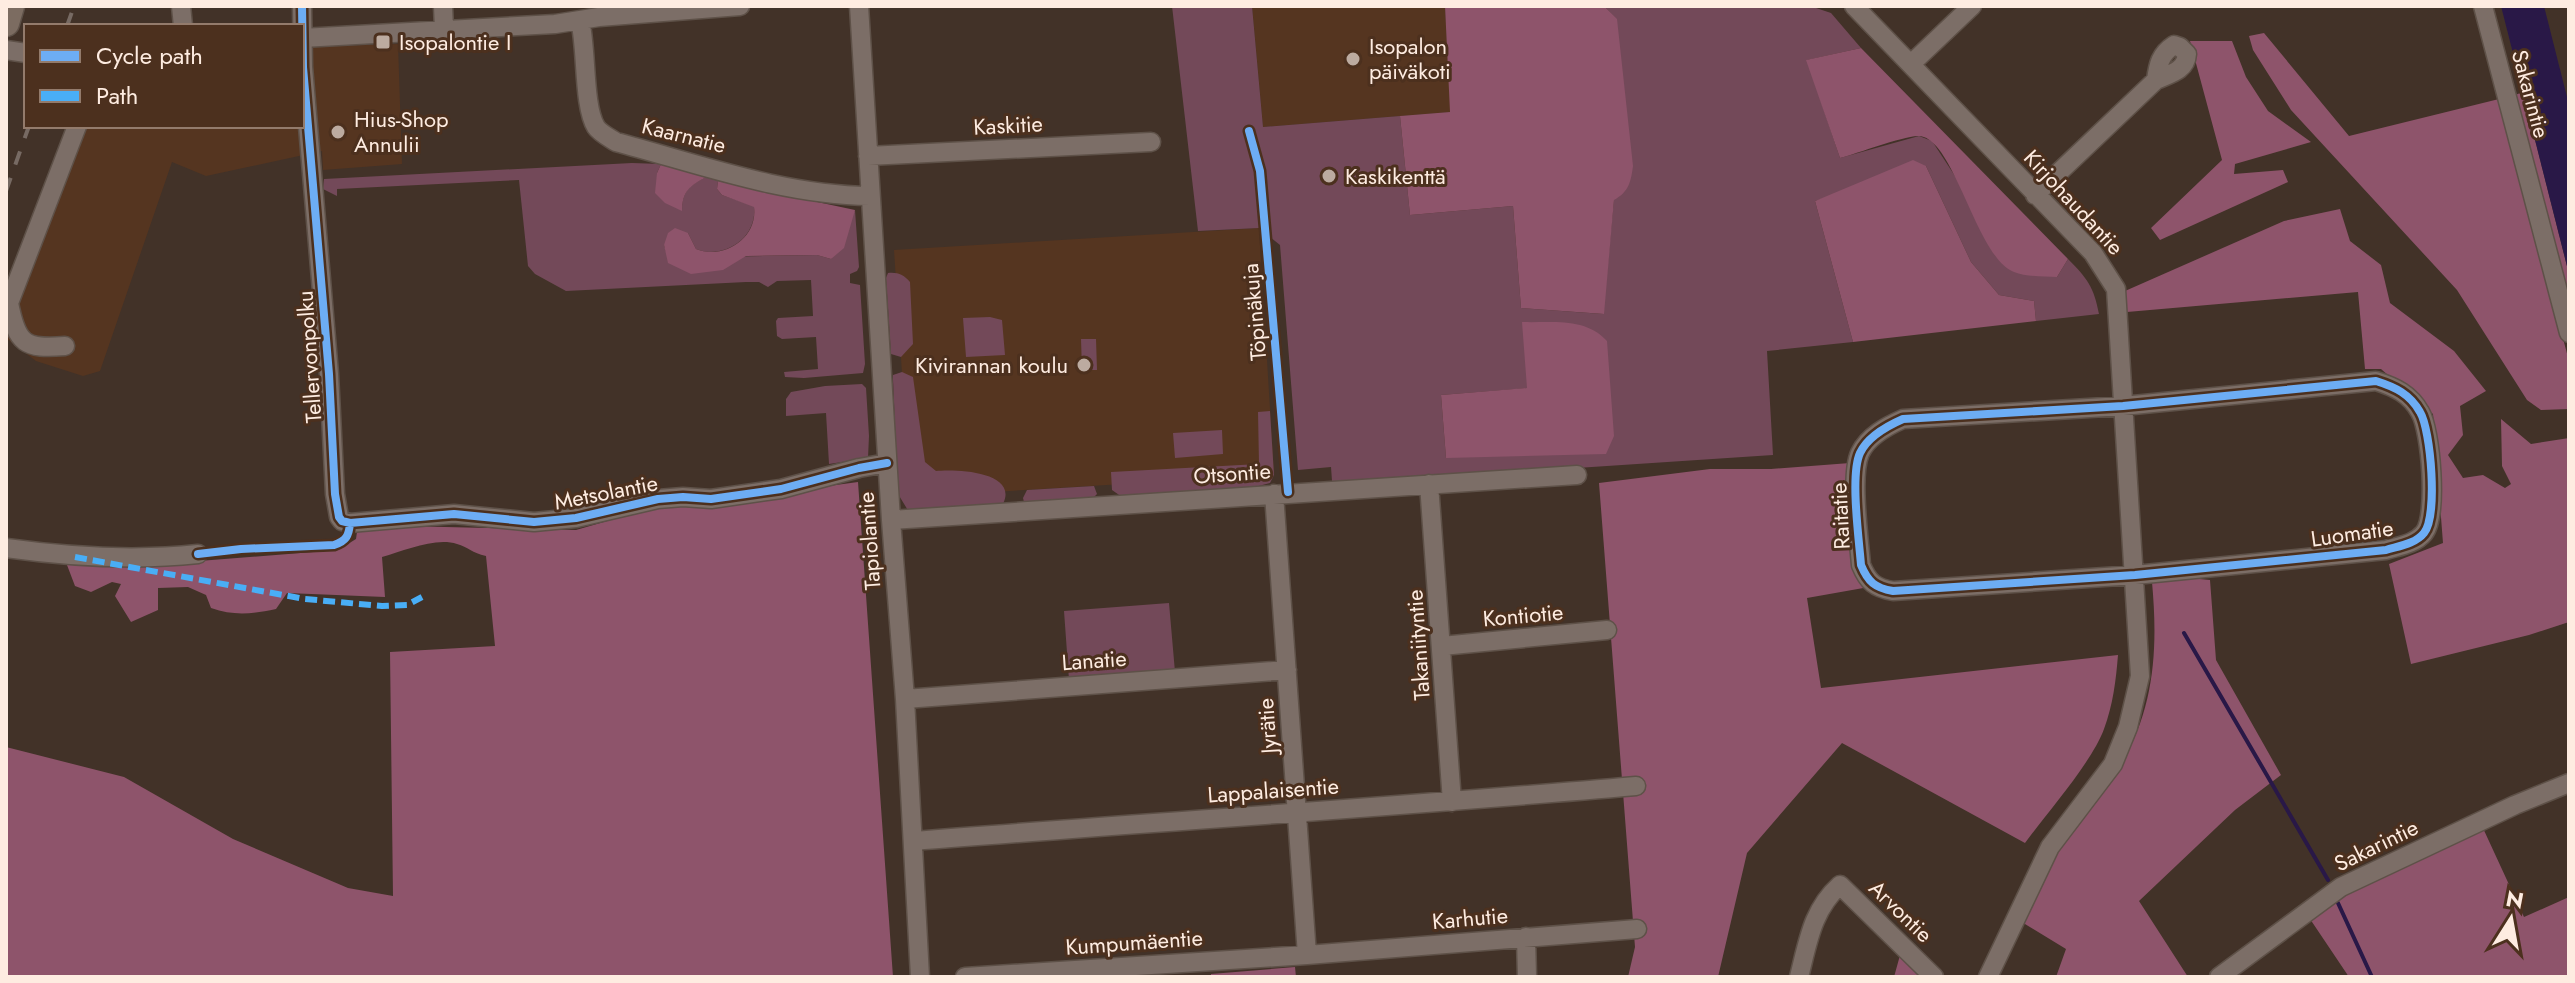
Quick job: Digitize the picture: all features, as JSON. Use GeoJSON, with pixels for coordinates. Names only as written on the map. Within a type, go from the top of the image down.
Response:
{"type":"FeatureCollection","features":[{"type":"Feature","properties":{"kind":"highway"},"geometry":{"type":"LineString","coordinates":[[6,23],[11,6]]}},
{"type":"Feature","properties":{"kind":"street"},"geometry":{"type":"LineString","coordinates":[[443,6],[444,29]]}},
{"type":"Feature","properties":{"kind":"street"},"geometry":{"type":"LineString","coordinates":[[304,38],[580,21],[599,11],[740,6]]}},
{"type":"Feature","properties":{"kind":"street","name":"Tapiolantie"},"geometry":{"type":"LineString","coordinates":[[859,6],[905,699],[920,977]]}},
{"type":"Feature","properties":{"kind":"street","name":"Kirjohaudantie"},"geometry":{"type":"LineString","coordinates":[[1854,6],[2093,253],[2116,289],[2140,676],[2128,727],[2113,764],[2050,847],[1988,977]]}},
{"type":"Feature","properties":{"kind":"street"},"geometry":{"type":"LineString","coordinates":[[1911,64],[1972,6]]}},
{"type":"Feature","properties":{"kind":"street","name":"Sakarintie"},"geometry":{"type":"LineString","coordinates":[[2483,6],[2569,333]]}},
{"type":"Feature","properties":{"kind":"street","name":"Kaarnatie"},"geometry":{"type":"LineString","coordinates":[[580,21],[590,112],[597,129],[616,142],[771,184],[810,192],[870,196]]}},
{"type":"Feature","properties":{"kind":"street","name":"Tellervonpolku"},"geometry":{"type":"LineString","coordinates":[[304,64],[329,374],[335,494],[339,517],[350,523]]}},
{"type":"Feature","properties":{"kind":"street"},"geometry":{"type":"LineString","coordinates":[[2035,195],[2156,80]]}},
{"type":"Feature","properties":{"kind":"street"},"geometry":{"type":"LineString","coordinates":[[65,346],[35,349],[24,341],[13,325],[9,303],[76,128]]}},
{"type":"Feature","properties":{"kind":"street","name":"Kaskitie"},"geometry":{"type":"LineString","coordinates":[[868,156],[1151,142]]}},
{"type":"Feature","properties":{"kind":"street","name":"Luomatie"},"geometry":{"type":"LineString","coordinates":[[2123,406],[2376,381],[2394,387],[2409,397],[2421,413],[2428,431],[2431,515],[2426,531],[2413,542],[2386,550],[2135,575]]}},
{"type":"Feature","properties":{"kind":"street","name":"Raitatie"},"geometry":{"type":"LineString","coordinates":[[2123,406],[1903,419],[1886,426],[1860,453],[1856,472],[1861,565],[1866,577],[1877,589],[1893,591],[2135,575]]}},
{"type":"Feature","properties":{"kind":"street","name":"Metsolantie"},"geometry":{"type":"LineString","coordinates":[[350,523],[454,514],[534,522],[576,518],[658,499],[711,499],[781,489],[887,463]]}},
{"type":"Feature","properties":{"kind":"street","name":"Otsontie"},"geometry":{"type":"LineString","coordinates":[[891,520],[1577,475]]}},
{"type":"Feature","properties":{"kind":"street","name":"Takaniityntie"},"geometry":{"type":"LineString","coordinates":[[1429,484],[1452,802]]}},
{"type":"Feature","properties":{"kind":"street","name":"Jyrätie"},"geometry":{"type":"LineString","coordinates":[[1274,494],[1307,955]]}},
{"type":"Feature","properties":{"kind":"street"},"geometry":{"type":"LineString","coordinates":[[6,548],[75,557],[151,559],[198,554]]}},
{"type":"Feature","properties":{"kind":"street","name":"Kontiotie"},"geometry":{"type":"LineString","coordinates":[[1442,646],[1607,630]]}},
{"type":"Feature","properties":{"kind":"street","name":"Lanatie"},"geometry":{"type":"LineString","coordinates":[[905,699],[1287,670]]}},
{"type":"Feature","properties":{"kind":"street","name":"Sakarintie"},"geometry":{"type":"LineString","coordinates":[[2228,974],[2341,887],[2569,783]]}},
{"type":"Feature","properties":{"kind":"street","name":"Lappalaisentie"},"geometry":{"type":"LineString","coordinates":[[913,841],[1636,786]]}},
{"type":"Feature","properties":{"kind":"street","name":"Arvontie"},"geometry":{"type":"LineString","coordinates":[[1799,977],[1815,916],[1827,897],[1840,885],[1934,977]]}},
{"type":"Feature","properties":{"kind":"street","name":"Karhutie"},"geometry":{"type":"LineString","coordinates":[[1307,955],[1637,929]]}},
{"type":"Feature","properties":{"kind":"street"},"geometry":{"type":"LineString","coordinates":[[1526,937],[1527,977]]}},
{"type":"Feature","properties":{"kind":"street","name":"Kumpumäentie"},"geometry":{"type":"LineString","coordinates":[[965,977],[1307,955]]}},
{"type":"Feature","properties":{"kind":"shaded area"},"geometry":{"type":"Polygon","coordinates":[[[1172,6],[1252,6],[1263,127],[1400,116],[1410,215],[1513,206],[1521,308],[1603,314],[1614,199],[1617,20],[1604,6],[1810,6],[1831,13],[1861,48],[1807,60],[1840,158],[1919,136],[1932,141],[1955,176],[2057,277],[2068,259],[2075,266],[2092,290],[2099,314],[2036,321],[2034,301],[1999,295],[1971,262],[1926,166],[1815,201],[1853,342],[1767,351],[1773,455],[1335,484],[1331,467],[1298,470],[1280,245],[1259,228],[1198,231],[1172,6]],[[1528,388],[1441,395],[1446,458],[1528,388]]]}},
{"type":"Feature","properties":{"kind":"shaded area","name":"Isopalon päiväkoti"},"geometry":{"type":"Polygon","coordinates":[[[1252,6],[1445,6],[1451,112],[1263,127],[1252,6]]]}},
{"type":"Feature","properties":{"kind":"shaded area"},"geometry":{"type":"Polygon","coordinates":[[[1445,6],[1604,6],[1617,19],[1633,166],[1628,186],[1614,200],[1604,314],[1521,308],[1513,206],[1410,215],[1400,116],[1450,112],[1445,6]]]}},
{"type":"Feature","properties":{"kind":"shaded area"},"geometry":{"type":"Polygon","coordinates":[[[2501,6],[2544,6],[2569,105],[2569,274],[2501,6]]]}},
{"type":"Feature","properties":{"kind":"shaded area"},"geometry":{"type":"Polygon","coordinates":[[[2264,33],[2349,136],[2499,99],[2569,361],[2569,409],[2541,410],[2527,400],[2457,290],[2291,110],[2253,50],[2249,36],[2264,33]]]}},
{"type":"Feature","properties":{"kind":"shaded area"},"geometry":{"type":"Polygon","coordinates":[[[2190,41],[2232,41],[2246,77],[2268,111],[2311,142],[2235,164],[2234,174],[2283,170],[2288,182],[2160,240],[2151,228],[2222,160],[2190,41]]]}},
{"type":"Feature","properties":{"kind":"shaded area"},"geometry":{"type":"Polygon","coordinates":[[[398,44],[402,164],[323,170],[322,151],[206,176],[172,162],[100,371],[83,376],[36,361],[6,338],[6,328],[81,128],[304,128],[304,47],[398,44]]]}},
{"type":"Feature","properties":{"kind":"shaded area"},"geometry":{"type":"Polygon","coordinates":[[[1861,48],[2068,259],[2057,277],[2019,274],[2000,262],[1976,223],[1943,155],[1931,141],[1918,136],[1910,137],[1840,158],[1806,60],[1861,48]]]}},
{"type":"Feature","properties":{"kind":"shaded area"},"geometry":{"type":"Polygon","coordinates":[[[2523,92],[2569,274],[2569,314],[2515,95],[2523,92]]]}},
{"type":"Feature","properties":{"kind":"shaded area"},"geometry":{"type":"Polygon","coordinates":[[[1913,160],[1926,166],[1971,262],[1999,295],[2034,301],[2036,321],[1853,342],[1815,201],[1913,160]]]}},
{"type":"Feature","properties":{"kind":"shaded area"},"geometry":{"type":"Polygon","coordinates":[[[661,164],[657,173],[682,210],[688,189],[706,177],[718,181],[717,189],[722,195],[754,206],[751,228],[737,244],[728,249],[707,252],[696,249],[688,233],[664,245],[668,258],[817,255],[831,259],[855,210],[859,267],[850,274],[850,283],[860,285],[863,373],[785,377],[784,372],[818,369],[816,337],[782,339],[777,336],[778,318],[813,316],[811,280],[777,281],[768,287],[759,282],[746,282],[566,291],[535,274],[528,266],[519,180],[337,189],[337,196],[323,189],[324,179],[661,164]]]}},
{"type":"Feature","properties":{"kind":"shaded area"},"geometry":{"type":"Polygon","coordinates":[[[661,164],[706,177],[688,190],[682,211],[665,203],[655,193],[661,164]]]}},
{"type":"Feature","properties":{"kind":"shaded area"},"geometry":{"type":"Polygon","coordinates":[[[718,181],[855,210],[844,248],[831,259],[817,255],[746,256],[723,270],[691,274],[668,263],[664,245],[668,233],[675,228],[688,233],[696,249],[707,252],[728,249],[745,237],[751,228],[754,207],[722,195],[717,189],[718,181]]]}},
{"type":"Feature","properties":{"kind":"shaded area"},"geometry":{"type":"Polygon","coordinates":[[[2340,209],[2350,241],[2381,265],[2390,303],[2454,351],[2486,391],[2460,406],[2463,435],[2448,455],[2463,478],[2483,475],[2505,488],[2511,484],[2502,466],[2501,419],[2531,444],[2569,438],[2569,622],[2411,664],[2389,564],[2443,543],[2433,414],[2381,369],[2365,369],[2358,292],[2127,312],[2125,291],[2284,221],[2340,209]]]}},
{"type":"Feature","properties":{"kind":"shaded area","name":"Kivirannan koulu"},"geometry":{"type":"Polygon","coordinates":[[[1259,228],[1274,475],[910,497],[894,250],[1259,228]]]}},
{"type":"Feature","properties":{"kind":"shaded area"},"geometry":{"type":"Polygon","coordinates":[[[888,273],[900,274],[910,282],[913,344],[901,357],[891,354],[888,273]]]}},
{"type":"Feature","properties":{"kind":"shaded area"},"geometry":{"type":"Polygon","coordinates":[[[963,318],[1002,320],[1005,355],[966,357],[963,318]]]}},
{"type":"Feature","properties":{"kind":"shaded area"},"geometry":{"type":"Polygon","coordinates":[[[1522,322],[1579,325],[1598,333],[1607,341],[1614,436],[1606,454],[1446,458],[1441,395],[1527,388],[1522,322]]]}},
{"type":"Feature","properties":{"kind":"shaded area"},"geometry":{"type":"Polygon","coordinates":[[[1081,339],[1096,339],[1097,370],[1082,370],[1081,339]]]}},
{"type":"Feature","properties":{"kind":"shaded area"},"geometry":{"type":"Polygon","coordinates":[[[902,372],[913,377],[925,462],[936,471],[970,472],[994,479],[1002,485],[1005,493],[1003,504],[909,512],[898,494],[893,375],[902,372]]]}},
{"type":"Feature","properties":{"kind":"shaded area"},"geometry":{"type":"Polygon","coordinates":[[[862,384],[866,388],[868,458],[829,464],[826,413],[786,416],[786,399],[791,392],[862,384]]]}},
{"type":"Feature","properties":{"kind":"shaded area"},"geometry":{"type":"Polygon","coordinates":[[[1270,411],[1274,475],[1270,483],[1251,488],[1122,497],[1112,490],[1111,472],[1259,464],[1258,412],[1270,411]]]}},
{"type":"Feature","properties":{"kind":"shaded area"},"geometry":{"type":"Polygon","coordinates":[[[1222,430],[1223,454],[1175,458],[1173,433],[1222,430]]]}},
{"type":"Feature","properties":{"kind":"shaded area"},"geometry":{"type":"Polygon","coordinates":[[[1850,463],[1869,587],[1807,598],[1821,688],[2118,655],[2114,692],[2104,729],[2080,772],[2025,843],[1842,743],[1747,853],[1718,977],[1628,977],[1635,947],[1599,483],[1710,469],[1771,469],[1850,463]]]}},
{"type":"Feature","properties":{"kind":"shaded area"},"geometry":{"type":"Polygon","coordinates":[[[858,482],[893,977],[6,977],[6,747],[124,777],[233,839],[348,888],[393,896],[390,652],[495,646],[486,556],[448,542],[382,557],[385,597],[287,593],[276,609],[235,613],[211,608],[206,595],[188,587],[158,588],[158,610],[131,622],[115,596],[121,584],[112,582],[91,592],[75,586],[67,565],[161,564],[338,550],[356,539],[358,525],[576,530],[642,511],[858,482]]]}},
{"type":"Feature","properties":{"kind":"shaded area"},"geometry":{"type":"Polygon","coordinates":[[[1094,486],[1097,494],[1094,497],[1024,502],[1023,498],[1027,490],[1094,486]]]}},
{"type":"Feature","properties":{"kind":"shaded area"},"geometry":{"type":"Polygon","coordinates":[[[2189,578],[2210,580],[2216,660],[2281,775],[2235,810],[2139,901],[2188,977],[2056,977],[2066,949],[2020,921],[2052,858],[2120,766],[2141,722],[2154,654],[2152,582],[2189,578]]]}},
{"type":"Feature","properties":{"kind":"shaded area"},"geometry":{"type":"Polygon","coordinates":[[[1169,603],[1175,672],[1069,680],[1064,611],[1169,603]]]}},
{"type":"Feature","properties":{"kind":"shaded area"},"geometry":{"type":"Polygon","coordinates":[[[2482,826],[2524,917],[2569,897],[2569,977],[2349,977],[2308,916],[2353,882],[2482,826]]]}},
{"type":"Feature","properties":{"kind":"shaded area"},"geometry":{"type":"Polygon","coordinates":[[[1902,948],[1931,977],[1894,977],[1902,948]]]}},
{"type":"Feature","properties":{"kind":"shaded area"},"geometry":{"type":"Polygon","coordinates":[[[1295,967],[1296,977],[1211,977],[1211,974],[1295,967]]]}},
{"type":"Feature","properties":{"kind":"waterway"},"geometry":{"type":"LineString","coordinates":[[2184,633],[2328,880]]}},
{"type":"Feature","properties":{"kind":"waterway"},"geometry":{"type":"LineString","coordinates":[[2338,903],[2372,977]]}},
{"type":"Feature","properties":{"kind":"railway"},"geometry":{"type":"LineString","coordinates":[[68,24],[74,6]]}},
{"type":"Feature","properties":{"kind":"railway"},"geometry":{"type":"LineString","coordinates":[[6,191],[28,128]]}},
{"type":"Feature","properties":{"kind":"marked path"},"geometry":{"type":"LineString","coordinates":[[75,557],[305,599],[382,606],[407,605],[422,597]]}},
{"type":"Feature","properties":{"kind":"cycle path"},"geometry":{"type":"LineString","coordinates":[[302,6],[302,24]]}},
{"type":"Feature","properties":{"kind":"cycle path"},"geometry":{"type":"LineString","coordinates":[[304,79],[329,374],[335,494],[342,521],[350,523],[454,514],[534,522],[576,518],[658,499],[711,499],[781,489],[887,463]]}},
{"type":"Feature","properties":{"kind":"cycle path","name":"Töpinäkuja"},"geometry":{"type":"LineString","coordinates":[[1249,131],[1260,171],[1288,492]]}},
{"type":"Feature","properties":{"kind":"cycle path"},"geometry":{"type":"LineString","coordinates":[[2376,381],[2412,400],[2420,412],[2427,436],[2431,509],[2424,533],[2406,544],[2386,550],[2135,575],[1893,591],[1873,583],[1861,565],[1856,508],[1857,463],[1863,447],[1873,437],[1903,419],[2123,406],[2376,381]]}},
{"type":"Feature","properties":{"kind":"cycle path"},"geometry":{"type":"LineString","coordinates":[[198,554],[334,545],[346,537],[350,523]]}},
{"type":"Feature","properties":{"kind":"place","name":"Isopalontie I"},"geometry":{"type":"Point","coordinates":[383,42]}},
{"type":"Feature","properties":{"kind":"place","name":"Isopalon päiväkoti"},"geometry":{"type":"Point","coordinates":[1353,59]}},
{"type":"Feature","properties":{"kind":"place","name":"Hius-Shop Annulii"},"geometry":{"type":"Point","coordinates":[338,132]}},
{"type":"Feature","properties":{"kind":"place","name":"Kaskikenttä"},"geometry":{"type":"Point","coordinates":[1329,176]}},
{"type":"Feature","properties":{"kind":"place","name":"Kivirannan koulu"},"geometry":{"type":"Point","coordinates":[1084,365]}}]}
